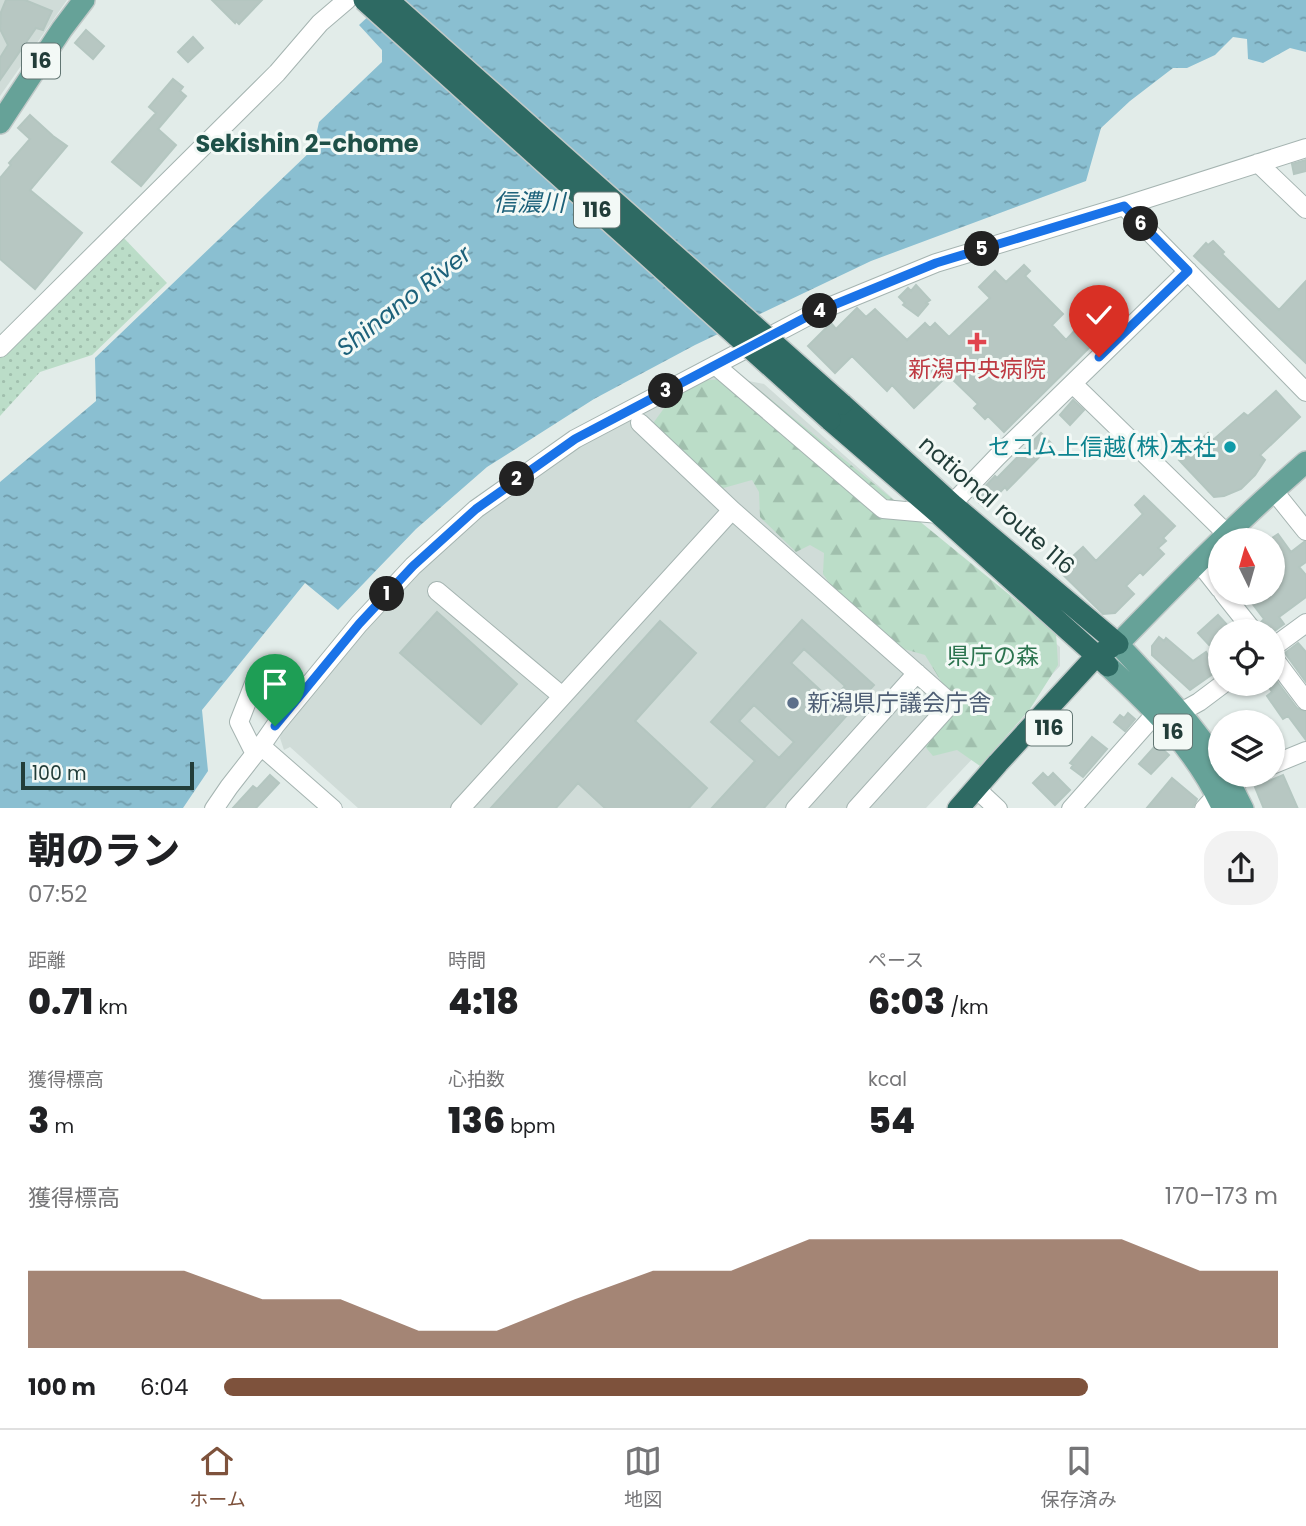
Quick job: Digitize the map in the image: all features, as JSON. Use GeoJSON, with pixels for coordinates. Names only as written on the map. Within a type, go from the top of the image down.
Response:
{"type":"FeatureCollection","features":[{"type":"Feature","properties":{"kind":"highway","name":"116"},"geometry":{"type":"LineString","coordinates":[[364,0],[836,412]]}},
{"type":"Feature","properties":{"kind":"highway","name":"116"},"geometry":{"type":"LineString","coordinates":[[388,0],[836,412]]}},
{"type":"Feature","properties":{"kind":"highway","name":"national route 116"},"geometry":{"type":"LineString","coordinates":[[836,412],[946,509],[1103,660]]}},
{"type":"Feature","properties":{"kind":"highway","name":"national route 116"},"geometry":{"type":"LineString","coordinates":[[946,509],[1118,644]]}},
{"type":"Feature","properties":{"kind":"highway","name":"116"},"geometry":{"type":"LineString","coordinates":[[958,808],[998,763],[1118,644]]}},
{"type":"Feature","properties":{"kind":"highway","name":"116"},"geometry":{"type":"LineString","coordinates":[[985,804],[1103,660]]}},
{"type":"Feature","properties":{"kind":"main road","name":"16"},"geometry":{"type":"LineString","coordinates":[[0,123],[84,0]]}},
{"type":"Feature","properties":{"kind":"main road"},"geometry":{"type":"LineString","coordinates":[[1233,528],[1306,462]]}},
{"type":"Feature","properties":{"kind":"main road"},"geometry":{"type":"LineString","coordinates":[[1118,644],[1208,552]]}},
{"type":"Feature","properties":{"kind":"main road","name":"16"},"geometry":{"type":"LineString","coordinates":[[1118,644],[1181,712],[1208,749]]}},
{"type":"Feature","properties":{"kind":"main road","name":"16"},"geometry":{"type":"LineString","coordinates":[[1103,660],[1157,712],[1208,771]]}},
{"type":"Feature","properties":{"kind":"main road","name":"16"},"geometry":{"type":"LineString","coordinates":[[1224,787],[1243,808]]}},
{"type":"Feature","properties":{"kind":"street"},"geometry":{"type":"LineString","coordinates":[[0,348],[277,73],[336,1]]}},
{"type":"Feature","properties":{"kind":"street"},"geometry":{"type":"LineString","coordinates":[[214,808],[275,726],[359,624],[413,566],[476,509],[575,439],[814,313],[936,263],[1306,148]]}},
{"type":"Feature","properties":{"kind":"street"},"geometry":{"type":"LineString","coordinates":[[1258,163],[1306,209]]}},
{"type":"Feature","properties":{"kind":"street"},"geometry":{"type":"LineString","coordinates":[[1124,206],[1306,392]]}},
{"type":"Feature","properties":{"kind":"street"},"geometry":{"type":"LineString","coordinates":[[715,365],[883,509],[946,509],[1188,271]]}},
{"type":"Feature","properties":{"kind":"street"},"geometry":{"type":"LineString","coordinates":[[1073,384],[1221,528]]}},
{"type":"Feature","properties":{"kind":"street"},"geometry":{"type":"LineString","coordinates":[[640,423],[732,510],[945,698],[947,708],[856,808]]}},
{"type":"Feature","properties":{"kind":"street"},"geometry":{"type":"LineString","coordinates":[[1273,490],[1306,531]]}},
{"type":"Feature","properties":{"kind":"street"},"geometry":{"type":"LineString","coordinates":[[460,808],[732,510]]}},
{"type":"Feature","properties":{"kind":"street"},"geometry":{"type":"LineString","coordinates":[[1198,561],[1208,574]]}},
{"type":"Feature","properties":{"kind":"street"},"geometry":{"type":"LineString","coordinates":[[437,591],[562,696]]}},
{"type":"Feature","properties":{"kind":"street"},"geometry":{"type":"LineString","coordinates":[[1285,638],[1306,623]]}},
{"type":"Feature","properties":{"kind":"street"},"geometry":{"type":"LineString","coordinates":[[796,808],[917,673]]}},
{"type":"Feature","properties":{"kind":"street"},"geometry":{"type":"LineString","coordinates":[[1285,673],[1306,701]]}},
{"type":"Feature","properties":{"kind":"street"},"geometry":{"type":"LineString","coordinates":[[257,676],[239,722],[258,750],[333,808]]}},
{"type":"Feature","properties":{"kind":"street"},"geometry":{"type":"LineString","coordinates":[[1181,712],[1208,695]]}},
{"type":"Feature","properties":{"kind":"street"},"geometry":{"type":"LineString","coordinates":[[1071,808],[1157,712]]}},
{"type":"Feature","properties":{"kind":"street"},"geometry":{"type":"LineString","coordinates":[[1285,760],[1306,751]]}},
{"type":"Feature","properties":{"kind":"shaded area"},"geometry":{"type":"Polygon","coordinates":[[[0,0],[67,0],[0,96],[0,0]]]}},
{"type":"Feature","properties":{"kind":"shaded area"},"geometry":{"type":"Polygon","coordinates":[[[718,375],[764,384],[1060,647],[1060,666],[926,808],[358,808],[290,747],[284,750],[280,738],[283,725],[363,630],[417,573],[480,516],[579,444],[718,375]]]}},
{"type":"Feature","properties":{"kind":"green space"},"geometry":{"type":"Polygon","coordinates":[[[120,234],[167,283],[92,355],[40,372],[0,416],[0,353],[120,234]]]}},
{"type":"Feature","properties":{"kind":"green space","name":"県庁の森"},"geometry":{"type":"Polygon","coordinates":[[[746,379],[1056,633],[1058,665],[1030,709],[980,766],[957,750],[933,756],[922,743],[955,704],[925,655],[890,645],[846,607],[823,574],[824,553],[810,545],[796,552],[760,517],[759,492],[752,480],[720,489],[651,426],[670,400],[704,380],[746,379]]]}},
{"type":"Feature","properties":{"kind":"water","name":"信濃川"},"geometry":{"type":"Polygon","coordinates":[[[386,0],[1306,0],[1306,52],[1290,48],[1263,63],[1248,59],[1247,39],[1233,37],[1215,55],[1187,68],[1173,68],[1130,101],[1101,128],[1086,181],[871,261],[695,345],[594,399],[487,467],[416,529],[338,610],[305,583],[202,710],[208,771],[183,808],[0,808],[0,482],[96,401],[95,358],[313,149],[319,122],[382,62],[382,50],[359,25],[386,0]]]}},
{"type":"Feature","properties":{"kind":"building"},"geometry":{"type":"Polygon","coordinates":[[[6,0],[25,0],[52,11],[43,30],[36,28],[0,80],[0,58],[8,45],[0,29],[1,12],[6,0]]]}},
{"type":"Feature","properties":{"kind":"building"},"geometry":{"type":"Polygon","coordinates":[[[212,0],[262,0],[239,24],[212,0]]]}},
{"type":"Feature","properties":{"kind":"building"},"geometry":{"type":"Polygon","coordinates":[[[86,30],[104,46],[93,59],[75,43],[86,30]]]}},
{"type":"Feature","properties":{"kind":"building"},"geometry":{"type":"Polygon","coordinates":[[[193,37],[203,48],[188,62],[178,52],[193,37]]]}},
{"type":"Feature","properties":{"kind":"building"},"geometry":{"type":"Polygon","coordinates":[[[173,79],[183,87],[180,91],[186,96],[158,129],[176,145],[141,186],[112,162],[156,113],[149,107],[173,79]]]}},
{"type":"Feature","properties":{"kind":"building"},"geometry":{"type":"Polygon","coordinates":[[[30,115],[67,146],[30,190],[82,233],[35,289],[0,259],[0,178],[30,139],[18,128],[30,115]]]}},
{"type":"Feature","properties":{"kind":"building"},"geometry":{"type":"Polygon","coordinates":[[[1306,160],[1306,171],[1294,174],[1292,164],[1306,160]]]}},
{"type":"Feature","properties":{"kind":"building"},"geometry":{"type":"Polygon","coordinates":[[[1213,241],[1224,252],[1222,254],[1279,310],[1306,281],[1306,363],[1194,256],[1206,243],[1208,245],[1213,241]]]}},
{"type":"Feature","properties":{"kind":"building"},"geometry":{"type":"Polygon","coordinates":[[[1024,265],[1030,271],[1025,276],[1063,314],[1052,325],[1066,340],[1078,327],[1094,343],[1004,432],[988,416],[985,419],[974,408],[978,404],[948,375],[914,408],[892,385],[887,391],[852,356],[835,373],[808,346],[831,323],[836,329],[857,308],[866,317],[875,309],[907,340],[925,323],[930,328],[935,323],[949,337],[990,298],[979,287],[995,271],[1006,282],[1024,265]]]}},
{"type":"Feature","properties":{"kind":"building"},"geometry":{"type":"Polygon","coordinates":[[[916,285],[930,300],[918,316],[903,305],[905,303],[899,297],[908,288],[911,291],[916,285]]]}},
{"type":"Feature","properties":{"kind":"building","name":"セコム上信越(株)本社"},"geometry":{"type":"Polygon","coordinates":[[[1276,391],[1300,417],[1260,455],[1265,460],[1241,489],[1214,497],[1179,460],[1208,433],[1213,440],[1244,413],[1248,416],[1276,391]]]}},
{"type":"Feature","properties":{"kind":"building"},"geometry":{"type":"Polygon","coordinates":[[[1073,400],[1084,410],[1070,425],[1060,415],[1073,400]]]}},
{"type":"Feature","properties":{"kind":"building"},"geometry":{"type":"Polygon","coordinates":[[[1041,433],[1052,444],[1007,490],[1005,487],[985,508],[974,498],[1041,433]]]}},
{"type":"Feature","properties":{"kind":"building"},"geometry":{"type":"Polygon","coordinates":[[[1144,496],[1175,526],[1163,538],[1166,541],[1158,548],[1164,554],[1143,575],[1140,572],[1126,586],[1134,594],[1115,613],[1103,614],[1050,562],[1062,550],[1071,558],[1083,547],[1096,561],[1143,514],[1135,505],[1144,496]]]}},
{"type":"Feature","properties":{"kind":"building"},"geometry":{"type":"Polygon","coordinates":[[[1306,542],[1306,562],[1299,567],[1306,575],[1306,597],[1279,617],[1280,619],[1264,619],[1254,606],[1285,605],[1285,544],[1291,552],[1306,542]]]}},
{"type":"Feature","properties":{"kind":"building"},"geometry":{"type":"Polygon","coordinates":[[[437,612],[517,684],[481,724],[400,653],[437,612]]]}},
{"type":"Feature","properties":{"kind":"building","name":"新潟県庁議会庁舎"},"geometry":{"type":"Polygon","coordinates":[[[802,620],[874,685],[764,808],[712,808],[755,761],[711,722],[802,620]],[[804,649],[791,663],[832,701],[845,686],[804,649]],[[754,705],[739,721],[779,758],[794,742],[754,705]]]}},
{"type":"Feature","properties":{"kind":"building"},"geometry":{"type":"Polygon","coordinates":[[[660,621],[696,653],[635,721],[707,788],[689,808],[605,808],[578,783],[556,808],[491,808],[660,621]]]}},
{"type":"Feature","properties":{"kind":"building"},"geometry":{"type":"Polygon","coordinates":[[[1208,624],[1208,644],[1198,633],[1208,624]]]}},
{"type":"Feature","properties":{"kind":"building"},"geometry":{"type":"Polygon","coordinates":[[[1159,637],[1164,641],[1166,638],[1193,661],[1206,652],[1208,677],[1190,690],[1152,655],[1152,646],[1159,637]]]}},
{"type":"Feature","properties":{"kind":"building"},"geometry":{"type":"Polygon","coordinates":[[[1298,643],[1306,652],[1306,682],[1285,653],[1298,643]]]}},
{"type":"Feature","properties":{"kind":"building"},"geometry":{"type":"Polygon","coordinates":[[[1285,692],[1297,708],[1306,712],[1306,740],[1288,716],[1285,718],[1285,710],[1277,710],[1267,696],[1285,696],[1285,692]]]}},
{"type":"Feature","properties":{"kind":"building"},"geometry":{"type":"Polygon","coordinates":[[[1128,713],[1135,719],[1125,731],[1114,722],[1120,715],[1124,718],[1128,713]]]}},
{"type":"Feature","properties":{"kind":"building"},"geometry":{"type":"Polygon","coordinates":[[[1092,737],[1107,749],[1083,777],[1071,768],[1073,765],[1070,763],[1092,737]]]}},
{"type":"Feature","properties":{"kind":"building"},"geometry":{"type":"Polygon","coordinates":[[[1157,744],[1169,755],[1151,774],[1139,764],[1157,744]]]}},
{"type":"Feature","properties":{"kind":"building"},"geometry":{"type":"Polygon","coordinates":[[[1043,773],[1048,778],[1053,773],[1070,790],[1055,805],[1033,783],[1043,773]]]}},
{"type":"Feature","properties":{"kind":"building"},"geometry":{"type":"Polygon","coordinates":[[[270,775],[279,783],[256,808],[233,808],[253,786],[257,789],[270,775]]]}},
{"type":"Feature","properties":{"kind":"building"},"geometry":{"type":"Polygon","coordinates":[[[1172,778],[1197,799],[1192,808],[1147,808],[1172,778]]]}},
{"type":"Feature","properties":{"kind":"building"},"geometry":{"type":"Polygon","coordinates":[[[1285,780],[1298,808],[1264,808],[1255,787],[1285,787],[1285,780]]]}},
{"type":"Feature","properties":{"kind":"place","name":"新潟中央病院"},"geometry":{"type":"Point","coordinates":[977,342]}},
{"type":"Feature","properties":{"kind":"place","name":"セコム上信越(株)本社"},"geometry":{"type":"Point","coordinates":[1230,447]}},
{"type":"Feature","properties":{"kind":"place","name":"新潟県庁議会庁舎"},"geometry":{"type":"Point","coordinates":[793,703]}},
{"type":"Feature","properties":{"kind":"district","name":"Sekishin 2-chome"},"geometry":{"type":"Point","coordinates":[307,144]}},
{"type":"Feature","properties":{"kind":"route"},"geometry":{"type":"LineString","coordinates":[[275,726],[359,624],[413,566],[476,509],[575,439],[814,313],[936,263],[1124,206],[1188,271],[1099,357]]}},
{"type":"Feature","properties":{"kind":"water label","name":"Shinano River"},"geometry":{"type":"Point","coordinates":[404,301]}}]}
